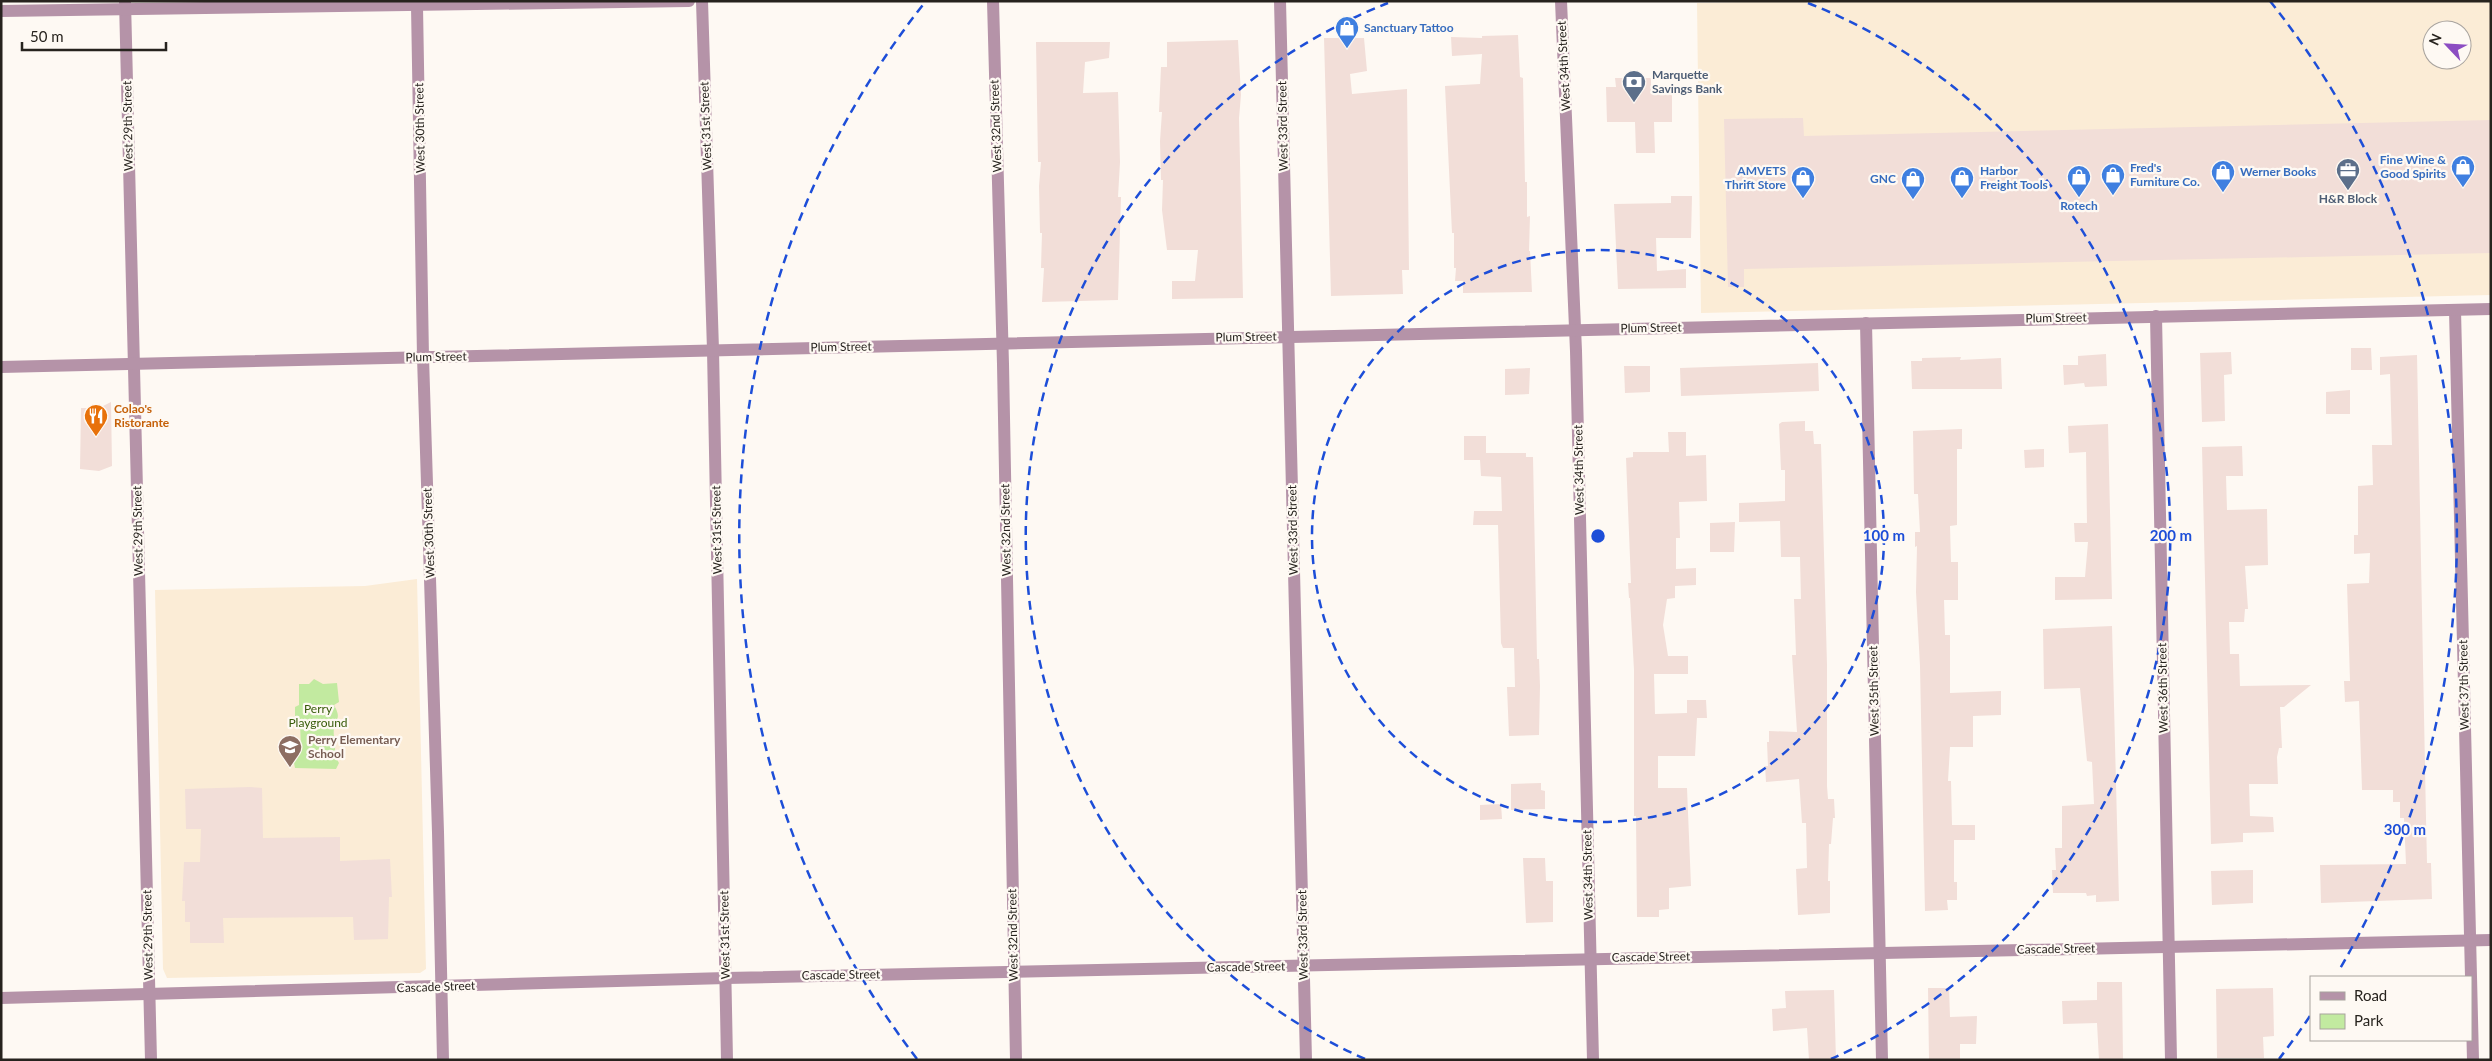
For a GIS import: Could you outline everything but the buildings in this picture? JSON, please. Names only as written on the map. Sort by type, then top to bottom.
[{"type":"street","points":[[1,11],[125,5],[417,6],[689,1]]},
{"type":"street","name":"West 31st Street","points":[[702,1],[713,350],[728,1060]]},
{"type":"street","name":"West 32nd Street","points":[[993,1],[1002,344],[1016,1060]]},
{"type":"street","name":"West 33rd Street","points":[[1280,1],[1306,1060]]},
{"type":"street","name":"West 34th Street","points":[[1561,1],[1575,330],[1592,1060]]},
{"type":"street","name":"West 29th Street","points":[[125,5],[151,1060]]},
{"type":"street","name":"West 30th Street","points":[[417,6],[423,357],[443,1060]]},
{"type":"street","name":"Plum Street","points":[[1,367],[2491,309]]},
{"type":"street","name":"West 37th Street","points":[[2455,310],[2471,976]]},
{"type":"street","name":"West 36th Street","points":[[2156,316],[2171,1060]]},
{"type":"street","name":"West 35th Street","points":[[1866,323],[1882,1060]]},
{"type":"street","name":"Cascade Street","points":[[1,998],[1014,971],[2491,940]]},
{"type":"street","name":"West 37th Street","points":[[2472,1020],[2473,1060]]},
{"type":"shaded area","points":[[1790,1],[2491,1],[2491,295],[1701,313],[1697,3]]},
{"type":"shaded area","name":"Perry Elementary School","points":[[417,579],[426,969],[420,973],[167,978],[163,969],[155,590],[365,586]]},
{"type":"green space","name":"Perry Playground","points":[[314,679],[323,684],[337,683],[339,702],[334,705],[338,715],[334,733],[335,750],[340,750],[340,755],[335,756],[339,763],[336,769],[295,768],[293,758],[301,751],[300,722],[295,720],[295,707],[299,705],[299,684],[309,684]]},
{"type":"place","name":"Sanctuary Tattoo","points":[[1347,49]]},
{"type":"place","name":"Marquette Savings Bank","points":[[1634,103]]},
{"type":"place","name":"Fine Wine & Good Spirits","points":[[2463,188]]},
{"type":"place","name":"H&R Block","points":[[2348,191]]},
{"type":"place","name":"Werner Books","points":[[2223,193]]},
{"type":"place","name":"Fred's Furniture Co.","points":[[2113,196]]},
{"type":"place","name":"Rotech","points":[[2079,198]]},
{"type":"place","name":"AMVETS Thrift Store","points":[[1803,199]]},
{"type":"place","name":"Harbor Freight Tools","points":[[1962,199]]},
{"type":"place","name":"GNC","points":[[1913,200]]},
{"type":"place","name":"Colao's Ristorante","points":[[96,437]]},
{"type":"place","name":"Perry Elementary School","points":[[290,768]]}]
